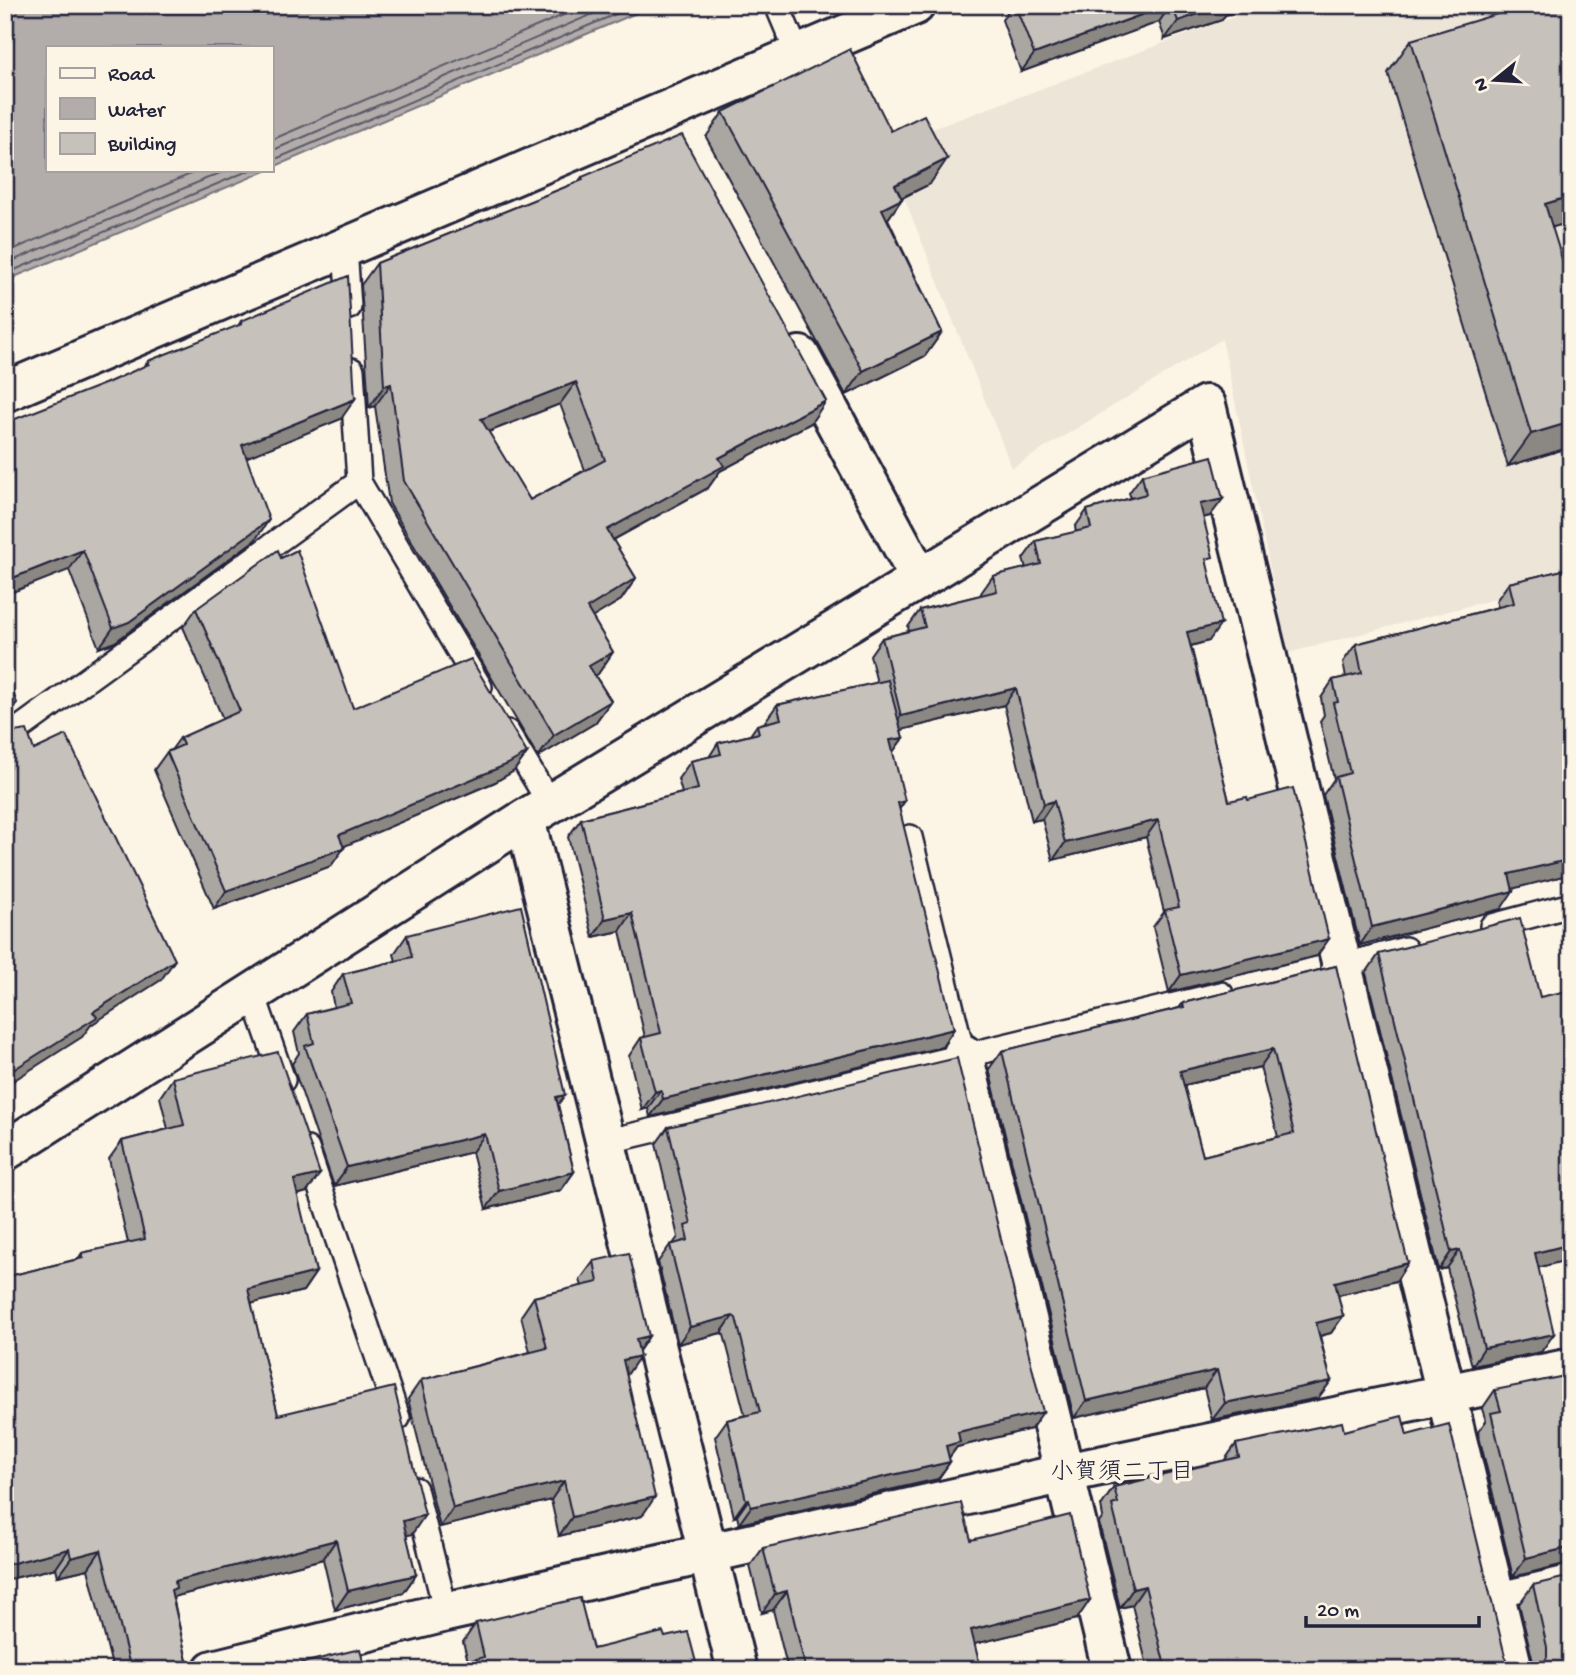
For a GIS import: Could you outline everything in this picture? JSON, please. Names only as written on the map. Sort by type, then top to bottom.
[{"type":"street","points":[[5,392],[345,248],[674,123],[798,55],[915,5]]},
{"type":"street","points":[[780,320],[920,579]]},
{"type":"street","points":[[5,1152],[538,811],[1206,405],[1345,965],[1513,1670]]},
{"type":"street","points":[[538,811],[605,1142],[737,1670]]},
{"type":"street","points":[[963,1054],[1112,1670]]},
{"type":"street","points":[[213,1670],[446,1612],[707,1553],[1571,1368]]},
{"type":"lane","points":[[777,5],[798,55]]},
{"type":"lane","points":[[345,248],[359,482],[538,811]]},
{"type":"lane","points":[[5,739],[359,482]]},
{"type":"lane","points":[[910,836],[963,1054]]},
{"type":"lane","points":[[1464,933],[1571,905]]},
{"type":"lane","points":[[1305,975],[1424,944]]},
{"type":"lane","points":[[605,1142],[963,1054],[1239,990]]},
{"type":"lane","points":[[253,993],[289,1096]]},
{"type":"lane","points":[[298,1122],[382,1365],[402,1437]]},
{"type":"lane","points":[[409,1464],[446,1612]]},
{"type":"lane","points":[[1496,1595],[1571,1577]]},
{"type":"shaded area","points":[[1266,5],[1571,5],[1571,579],[1288,653],[1222,339],[1012,468],[884,147]]},
{"type":"water","points":[[5,5],[655,5],[273,167],[273,46],[46,46],[46,172],[263,172],[5,281]]},
{"type":"building","points":[[1015,5],[1168,5],[1034,54]]},
{"type":"building","points":[[1172,5],[1224,5],[1178,21]]},
{"type":"building","points":[[1527,5],[1571,5],[1571,196],[1545,204],[1571,288],[1571,422],[1531,434],[1411,40]]},
{"type":"building","points":[[850,49],[891,131],[924,115],[947,159],[895,185],[902,199],[882,209],[942,332],[863,371],[723,112]]},
{"type":"building","points":[[682,135],[826,401],[719,458],[724,466],[607,530],[636,578],[587,608],[613,652],[589,666],[611,701],[554,735],[404,481],[391,384],[384,386],[377,263],[583,180],[582,177]],"holes":[[[576,382],[605,460],[530,500],[481,419]]]},
{"type":"building","points":[[348,276],[355,399],[242,445],[269,520],[129,622],[113,628],[83,550],[5,581],[5,423],[107,383],[149,364],[148,361],[242,324],[241,321]]},
{"type":"building","points":[[1212,456],[1223,499],[1200,504],[1213,557],[1206,559],[1221,624],[1187,632],[1229,801],[1247,797],[1248,800],[1293,788],[1329,939],[1181,975],[1165,910],[1179,907],[1158,820],[1065,843],[1054,801],[1044,804],[1016,688],[901,716],[882,638],[925,627],[920,610],[997,591],[993,576],[1041,564],[1036,541],[1091,528],[1087,510],[1146,494],[1142,475]]},
{"type":"building","points":[[278,550],[281,558],[297,550],[353,708],[471,659],[527,753],[508,764],[339,835],[344,848],[226,891],[167,752],[183,745],[180,738],[240,711],[196,609]]},
{"type":"building","points":[[1571,568],[1571,859],[1509,874],[1513,891],[1372,927],[1336,777],[1350,773],[1333,703],[1338,702],[1333,680],[1362,673],[1356,644],[1514,603],[1509,583]]},
{"type":"building","points":[[5,671],[17,703],[6,714],[7,727],[14,732],[27,730],[34,750],[66,735],[175,960],[93,1012],[97,1017],[5,1075]]},
{"type":"building","points":[[888,680],[903,738],[890,740],[905,801],[898,803],[954,1029],[663,1099],[661,1090],[655,1092],[641,1038],[661,1033],[632,913],[605,919],[581,819],[698,789],[691,761],[721,754],[718,743],[759,733],[757,725],[781,719],[777,705]]},
{"type":"building","points":[[521,906],[565,1095],[556,1097],[574,1172],[499,1191],[485,1134],[347,1167],[305,1046],[314,1043],[307,1014],[351,1003],[343,974],[412,957],[407,935]]},
{"type":"building","points":[[1520,918],[1540,997],[1571,990],[1571,1244],[1535,1253],[1554,1334],[1484,1348],[1460,1250],[1451,1252],[1379,954]]},
{"type":"building","points":[[1336,966],[1408,1263],[1335,1282],[1343,1316],[1316,1323],[1331,1381],[1225,1403],[1217,1370],[1086,1401],[1002,1051],[1184,1007],[1183,1003]],"holes":[[[1273,1049],[1294,1133],[1203,1156],[1180,1071]]]},
{"type":"building","points":[[278,1052],[320,1174],[294,1180],[316,1272],[248,1289],[278,1415],[394,1387],[425,1515],[403,1521],[416,1575],[348,1591],[336,1540],[175,1581],[176,1588],[171,1590],[189,1670],[131,1670],[101,1550],[71,1558],[69,1549],[5,1565],[5,1277],[83,1258],[82,1253],[145,1239],[122,1141],[184,1125],[173,1078]]},
{"type":"building","points":[[957,1058],[1043,1412],[958,1432],[960,1442],[946,1446],[950,1462],[751,1507],[749,1499],[746,1500],[727,1420],[760,1412],[736,1318],[733,1316],[690,1327],[670,1245],[688,1240],[685,1226],[691,1224],[668,1127]]},
{"type":"building","points":[[629,1253],[649,1336],[636,1339],[640,1356],[623,1360],[655,1497],[572,1517],[564,1481],[453,1508],[421,1380],[547,1348],[534,1297],[598,1282],[594,1261]]},
{"type":"building","points":[[1565,1376],[1567,1386],[1571,1385],[1571,1547],[1526,1558],[1491,1413],[1501,1411],[1495,1390]]},
{"type":"building","points":[[1402,1416],[1407,1435],[1449,1424],[1505,1656],[1516,1670],[1166,1670],[1145,1586],[1133,1589],[1112,1505],[1118,1503],[1114,1487],[1239,1457],[1236,1444],[1342,1422],[1344,1431]]},
{"type":"building","points":[[961,1503],[971,1540],[1070,1515],[1090,1600],[971,1630],[981,1670],[806,1670],[787,1591],[775,1594],[763,1548]]},
{"type":"building","points":[[1571,1576],[1571,1670],[1536,1670],[1542,1667],[1547,1657],[1547,1647],[1533,1585]]},
{"type":"building","points":[[580,1598],[593,1649],[663,1632],[665,1637],[688,1632],[698,1670],[435,1670],[484,1657],[476,1623]]},
{"type":"building","points":[[360,1649],[365,1670],[273,1670]]},
{"type":"district","name":"小賀須二丁目","points":[[1122,1473]]}]
